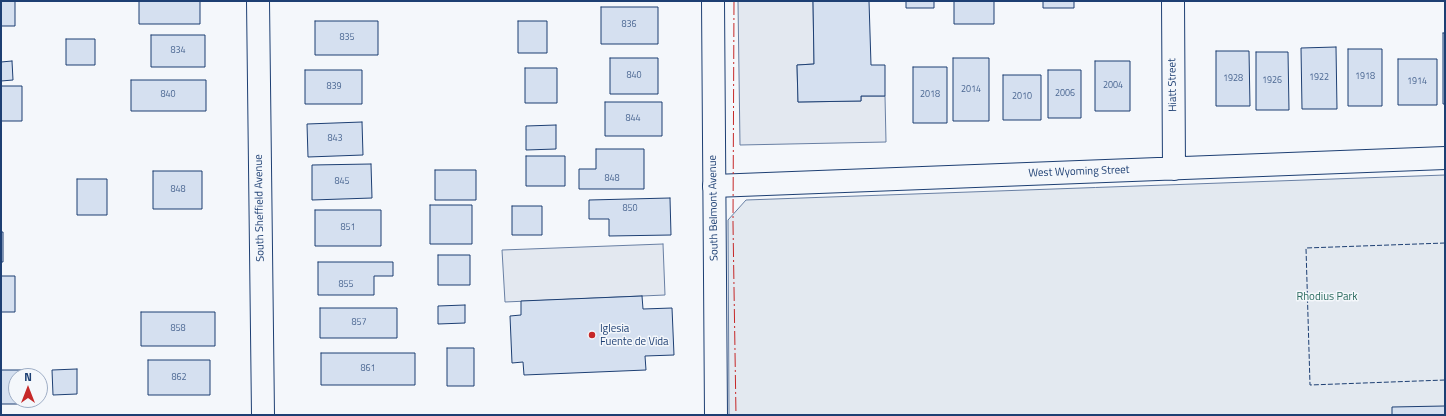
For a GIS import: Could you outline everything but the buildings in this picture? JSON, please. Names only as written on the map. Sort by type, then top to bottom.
[{"type":"street","name":"South Sheffield Avenue","points":[[258,1],[263,415]]},
{"type":"street","name":"South Belmont Avenue","points":[[713,1],[716,415]]},
{"type":"street","name":"Hiatt Street","points":[[1173,1],[1174,169]]},
{"type":"street","name":"West Wyoming Street","points":[[714,186],[1445,158]]},
{"type":"green space","name":"Rhodius Park","points":[[1445,175],[1445,415],[729,415],[728,220],[746,200]]},
{"type":"shaded area","points":[[738,1],[813,1],[814,64],[797,65],[798,102],[861,101],[861,96],[885,96],[886,142],[740,145]]},
{"type":"shaded area","points":[[663,244],[665,295],[505,302],[502,250]]},
{"type":"fence","points":[[1445,243],[1306,248],[1310,385],[1445,380]]},
{"type":"power","points":[[734,1],[733,223],[736,415]]},
{"type":"place","name":"Iglesia Fuente de Vida","points":[[592,335]]}]
